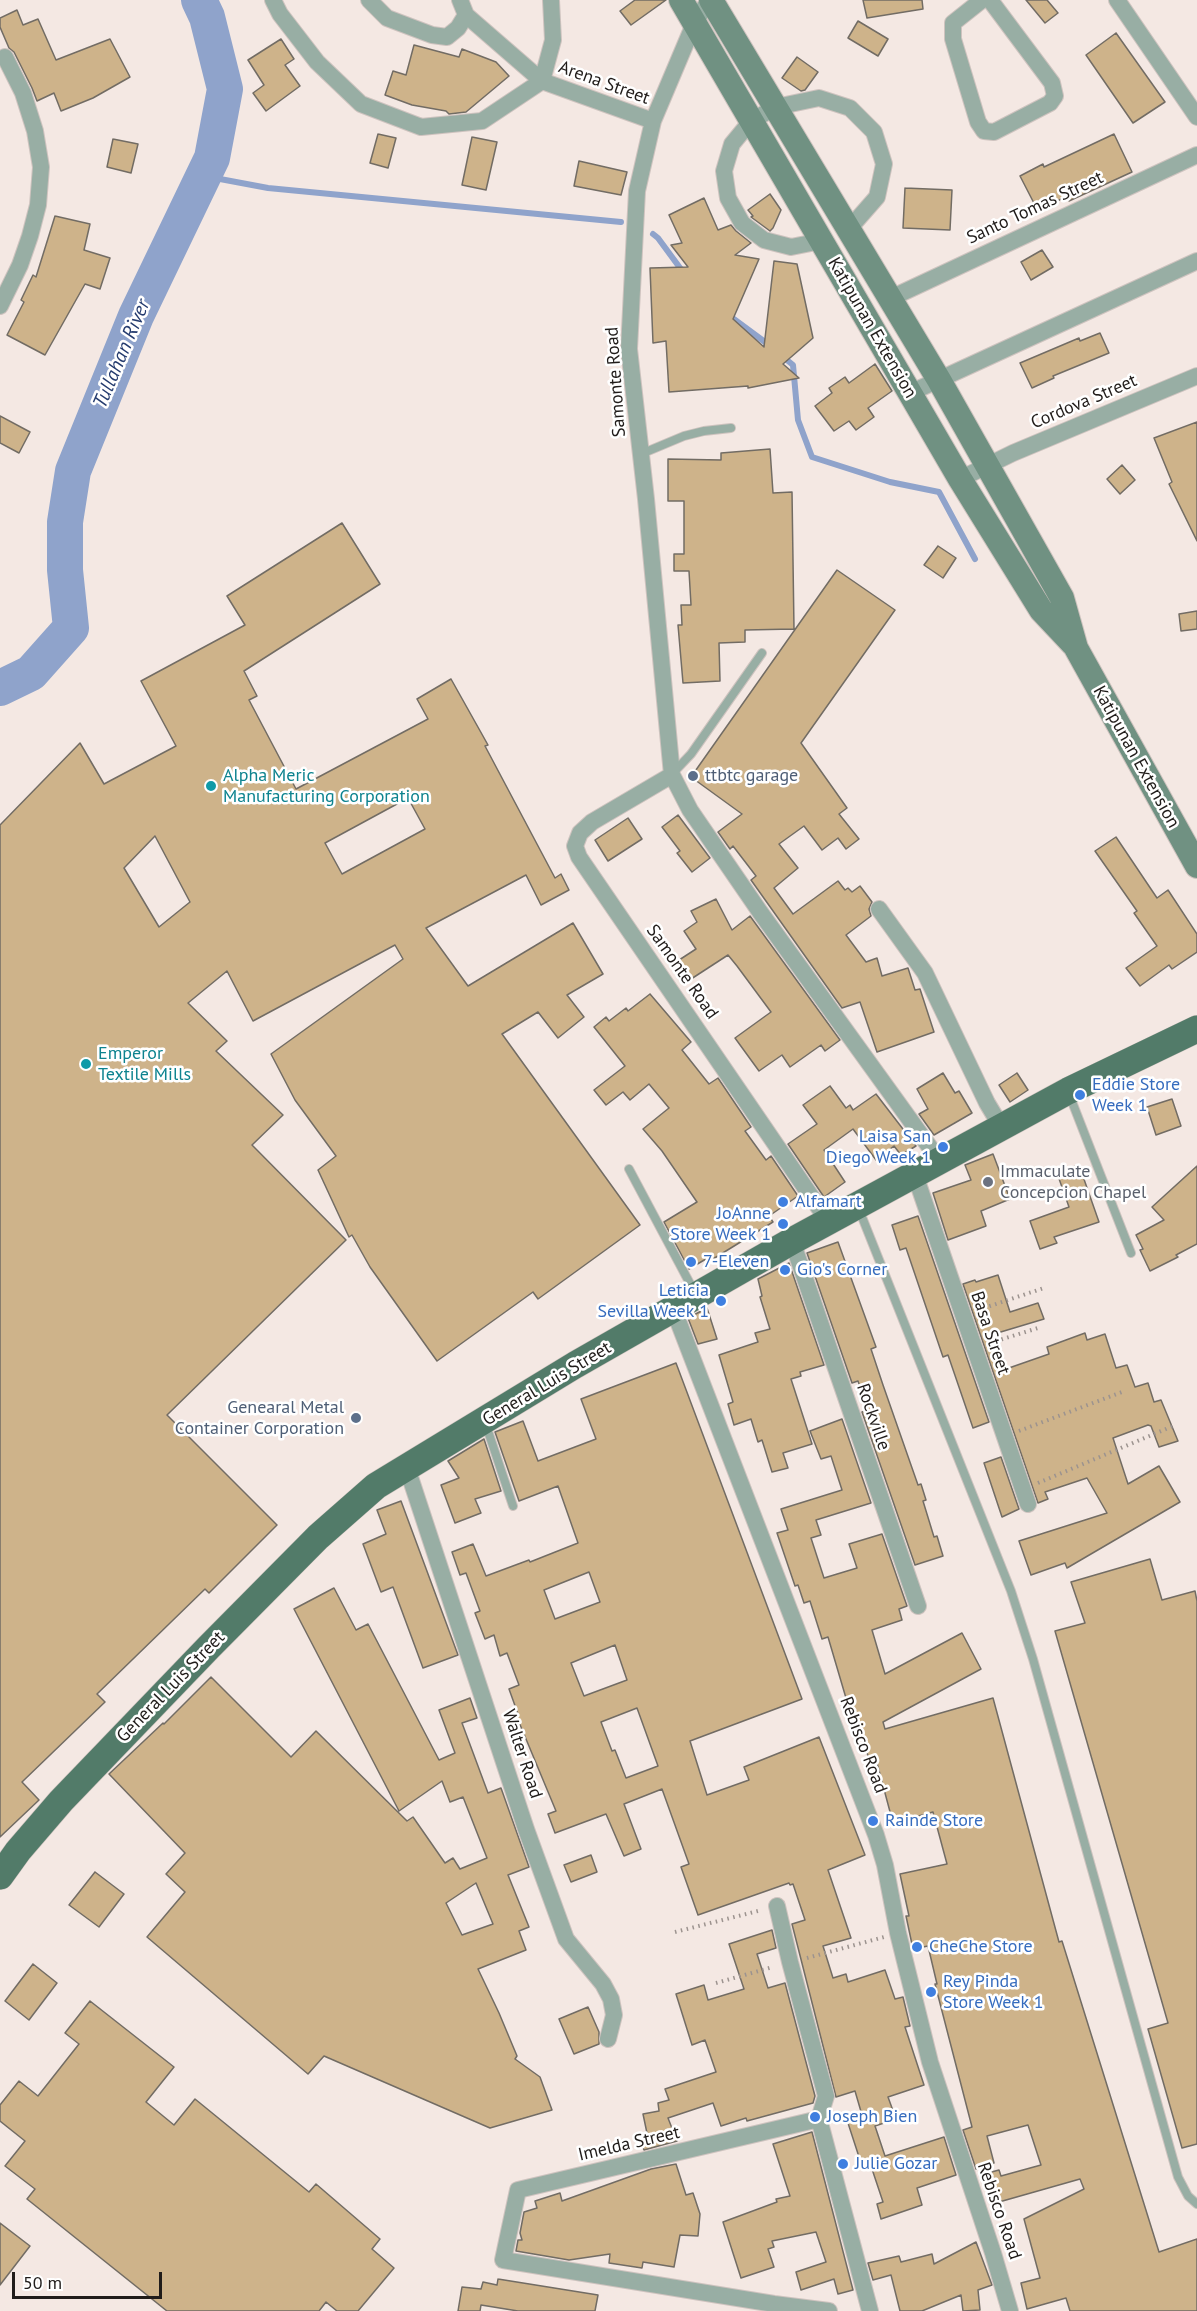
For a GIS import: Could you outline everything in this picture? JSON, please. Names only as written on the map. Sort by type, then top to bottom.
[{"type":"main road","name":"Katipunan Extension","points":[[681,0],[960,479],[1041,609],[1076,648],[1197,866]]},
{"type":"main road","name":"Katipunan Extension","points":[[710,0],[939,380],[1062,598],[1076,648]]},
{"type":"main road","name":"General Luis Street","points":[[0,1876],[24,1843],[61,1801],[318,1537],[376,1486],[482,1423],[514,1401],[792,1241],[1068,1091],[1197,1029]]},
{"type":"street","points":[[273,0],[280,14],[317,62],[361,104],[421,127],[482,120],[542,81],[553,40],[551,0]]},
{"type":"street","points":[[369,0],[387,18],[447,37],[458,28],[463,7],[542,81]]},
{"type":"street","name":"Samonte Road","points":[[710,0],[694,24],[653,121],[637,191],[629,349],[672,775],[690,810],[760,912],[939,1160]]},
{"type":"street","points":[[982,0],[953,23],[953,39],[978,122],[984,131],[994,132],[1050,103],[1055,96],[1052,83],[990,0]]},
{"type":"street","points":[[1117,0],[1197,117]]},
{"type":"street","points":[[0,306],[20,265],[30,236],[38,205],[41,167],[32,121],[23,93],[5,57]]},
{"type":"street","name":"Arena Street","points":[[542,81],[653,121]]},
{"type":"street","points":[[821,242],[791,247],[764,240],[742,223],[728,198],[724,171],[732,144],[751,121],[776,107],[819,98],[850,108],[874,132],[884,164],[877,196],[848,230]]},
{"type":"street","name":"Santo Tomas Street","points":[[891,298],[1197,155]]},
{"type":"street","points":[[910,393],[1197,261]]},
{"type":"street","name":"Cordova Street","points":[[960,479],[1013,453],[1197,376]]},
{"type":"street","name":"Samonte Road","points":[[672,775],[592,822],[580,833],[575,846],[579,858],[828,1221]]},
{"type":"street","points":[[879,909],[925,973],[987,1103],[1002,1128]]},
{"type":"street","name":"Basa Street","points":[[915,1175],[1025,1497]]},
{"type":"street","name":"Rockville","points":[[792,1241],[918,1606]]},
{"type":"street","name":"Rebisco Road","points":[[685,1301],[876,1835],[885,1865],[898,1933],[930,2062],[1010,2311]]},
{"type":"street","name":"Walter Road","points":[[407,1468],[526,1828],[566,1939],[603,1984],[611,1999],[614,2015],[608,2039]]},
{"type":"street","points":[[777,1906],[826,2096],[819,2119],[870,2311]]},
{"type":"street","name":"Imelda Street","points":[[774,2308],[503,2260],[518,2190],[819,2119]]},
{"type":"street","points":[[774,2308],[829,2311]]},
{"type":"lane","points":[[641,454],[684,436],[731,428]]},
{"type":"lane","points":[[672,775],[691,754],[762,652]]},
{"type":"lane","points":[[1068,1091],[1131,1253]]},
{"type":"lane","points":[[629,1169],[685,1301]]},
{"type":"lane","points":[[857,1205],[1011,1591],[1033,1659],[1178,2177],[1188,2196],[1197,2204]]},
{"type":"lane","points":[[482,1423],[489,1434],[513,1506]]},
{"type":"path","points":[[963,1315],[1044,1288]]},
{"type":"path","points":[[975,1349],[1038,1328]]},
{"type":"path","points":[[1005,1436],[1122,1392]]},
{"type":"path","points":[[1025,1497],[1173,1426]]},
{"type":"path","points":[[675,1932],[777,1906]]},
{"type":"building","points":[[635,0],[666,0],[631,25],[620,11]]},
{"type":"building","points":[[863,0],[922,0],[923,9],[867,18]]},
{"type":"building","points":[[1026,0],[1047,0],[1058,13],[1045,23]]},
{"type":"building","points":[[17,10],[23,25],[38,19],[56,60],[110,39],[130,77],[93,98],[61,111],[54,93],[37,101],[0,27],[0,18]]},
{"type":"building","points":[[858,21],[888,39],[878,56],[848,38]]},
{"type":"building","points":[[1116,33],[1165,102],[1133,123],[1086,55]]},
{"type":"building","points":[[281,39],[294,59],[285,65],[300,86],[266,111],[253,93],[264,85],[248,60]]},
{"type":"building","points":[[414,45],[459,57],[462,49],[496,62],[509,76],[466,112],[449,114],[446,111],[412,105],[385,95],[393,71],[406,75]]},
{"type":"building","points":[[797,57],[818,72],[805,90],[801,91],[782,78]]},
{"type":"building","points":[[378,134],[396,138],[388,168],[370,163]]},
{"type":"building","points":[[1114,134],[1132,172],[1069,201],[1067,196],[1038,211],[1020,176]]},
{"type":"building","points":[[472,137],[497,142],[486,190],[462,185]]},
{"type":"building","points":[[113,139],[138,144],[131,173],[107,167]]},
{"type":"building","points":[[579,161],[627,172],[621,195],[574,186]]},
{"type":"building","points":[[905,188],[952,190],[950,230],[903,228]]},
{"type":"building","points":[[770,194],[781,210],[770,231],[751,217],[753,216],[748,210]]},
{"type":"building","points":[[704,198],[718,230],[731,225],[751,243],[735,255],[759,259],[733,319],[764,347],[774,261],[797,264],[813,338],[783,364],[799,378],[748,388],[748,386],[669,392],[666,341],[653,343],[650,268],[688,267],[671,245],[682,243],[669,215]]},
{"type":"building","points":[[55,216],[90,224],[84,250],[110,258],[100,289],[85,284],[45,355],[7,335],[24,302],[21,300],[33,275],[36,277]]},
{"type":"building","points":[[1042,250],[1053,267],[1031,280],[1021,262]]},
{"type":"building","points":[[1100,333],[1109,353],[1053,376],[1054,378],[1032,388],[1020,363],[1079,338],[1080,341]]},
{"type":"building","points":[[875,364],[892,391],[868,408],[874,417],[856,430],[849,421],[834,431],[815,406],[832,393],[829,388],[845,377],[849,383]]},
{"type":"building","points":[[0,416],[30,432],[19,453],[0,443]]},
{"type":"building","points":[[1197,422],[1197,541],[1169,484],[1172,482],[1154,438]]},
{"type":"building","points":[[770,449],[773,493],[792,492],[794,629],[745,630],[745,642],[719,643],[720,681],[683,683],[678,625],[682,625],[681,605],[691,605],[689,571],[674,571],[674,554],[684,554],[684,501],[668,501],[668,459],[721,460],[721,453]]},
{"type":"building","points":[[1122,465],[1135,480],[1120,494],[1107,479]]},
{"type":"building","points":[[342,523],[380,584],[244,671],[257,696],[249,700],[296,789],[428,719],[417,699],[451,679],[488,745],[485,746],[555,878],[561,874],[569,890],[541,905],[526,875],[426,928],[468,986],[573,923],[603,974],[567,995],[584,1017],[558,1038],[538,1012],[502,1034],[640,1225],[538,1299],[533,1292],[437,1361],[370,1267],[352,1235],[349,1237],[318,1170],[336,1156],[295,1100],[271,1054],[403,959],[395,945],[253,1021],[227,971],[188,1003],[227,1041],[216,1051],[283,1115],[252,1145],[346,1240],[167,1415],[277,1525],[209,1593],[205,1589],[97,1694],[105,1702],[22,1782],[39,1800],[0,1837],[0,825],[80,743],[104,784],[176,746],[141,681],[245,625],[227,596]],"holes":[[[408,798],[425,829],[342,874],[325,843]],[[155,836],[190,902],[159,927],[124,868]]]},
{"type":"building","points":[[938,546],[956,558],[943,578],[924,565]]},
{"type":"building","points":[[837,570],[895,610],[801,743],[847,808],[839,814],[859,839],[846,849],[838,838],[822,850],[804,826],[779,844],[798,868],[774,888],[793,914],[838,881],[845,890],[848,888],[852,892],[860,886],[872,902],[869,909],[871,916],[846,935],[866,962],[877,958],[882,976],[908,968],[915,990],[920,989],[934,1032],[877,1052],[860,1002],[842,1008],[751,880],[756,876],[733,846],[730,849],[718,832],[742,814],[691,777]]},
{"type":"building","points":[[1197,611],[1197,629],[1181,631],[1179,614]]},
{"type":"building","points":[[678,815],[710,858],[692,872],[677,853],[680,851],[662,827]]},
{"type":"building","points":[[628,818],[642,839],[608,861],[595,840]]},
{"type":"building","points":[[1116,837],[1157,898],[1168,890],[1197,934],[1197,952],[1172,969],[1169,965],[1140,986],[1126,968],[1157,946],[1134,913],[1137,911],[1095,851]]},
{"type":"building","points":[[716,899],[732,930],[750,916],[840,1040],[825,1051],[821,1045],[790,1067],[782,1055],[759,1071],[735,1038],[771,1012],[737,966],[728,955],[688,981],[676,962],[696,949],[684,931],[697,922],[691,911]]},
{"type":"building","points":[[650,994],[691,1042],[682,1050],[709,1084],[718,1078],[751,1127],[745,1131],[766,1160],[771,1156],[798,1196],[769,1216],[773,1222],[713,1259],[711,1256],[689,1269],[664,1222],[697,1202],[662,1151],[643,1129],[669,1108],[649,1084],[630,1100],[623,1092],[606,1105],[594,1090],[625,1066],[594,1027],[606,1017],[609,1021],[626,1008],[628,1011]]},
{"type":"building","points":[[943,1073],[955,1093],[959,1091],[972,1113],[934,1135],[919,1114],[928,1109],[917,1089]]},
{"type":"building","points":[[1017,1073],[1028,1090],[1010,1102],[999,1085]]},
{"type":"building","points":[[830,1086],[846,1108],[850,1105],[853,1110],[876,1094],[916,1146],[901,1155],[894,1146],[876,1160],[853,1129],[824,1150],[845,1182],[824,1197],[788,1144],[817,1124],[803,1105]]},
{"type":"building","points":[[1172,1099],[1181,1126],[1156,1135],[1147,1107]]},
{"type":"building","points":[[993,1154],[1010,1199],[981,1211],[986,1226],[948,1240],[933,1193],[971,1180],[965,1165]]},
{"type":"building","points":[[1079,1165],[1099,1222],[1054,1237],[1057,1243],[1040,1249],[1030,1221],[1069,1207],[1057,1173]]},
{"type":"building","points":[[1197,1166],[1197,1244],[1176,1255],[1178,1257],[1150,1271],[1136,1235],[1164,1220],[1152,1207]]},
{"type":"building","points":[[918,1216],[989,1422],[973,1428],[948,1355],[943,1357],[906,1248],[900,1250],[892,1225]]},
{"type":"building","points":[[838,1242],[876,1347],[871,1349],[918,1485],[921,1484],[926,1500],[923,1501],[934,1537],[937,1536],[943,1556],[915,1565],[862,1412],[868,1410],[858,1381],[852,1383],[807,1253]]},
{"type":"building","points":[[789,1263],[824,1365],[800,1372],[801,1376],[791,1379],[812,1444],[783,1453],[788,1468],[772,1472],[762,1440],[758,1442],[751,1419],[734,1425],[728,1404],[733,1402],[719,1355],[758,1342],[755,1333],[770,1329],[760,1297],[762,1296],[758,1279]]},
{"type":"building","points":[[998,1275],[1010,1312],[1038,1303],[1044,1319],[994,1334],[1006,1369],[1049,1354],[1047,1347],[1085,1333],[1087,1340],[1105,1334],[1116,1368],[1127,1365],[1135,1387],[1148,1383],[1154,1402],[1161,1400],[1178,1441],[1159,1447],[1151,1426],[1148,1425],[1113,1438],[1128,1484],[1159,1466],[1180,1502],[1067,1568],[1065,1563],[1031,1575],[1019,1541],[1107,1513],[1087,1478],[1045,1492],[1048,1499],[1038,1503],[963,1284]]},
{"type":"building","points":[[707,1308],[717,1339],[698,1344],[688,1318]]},
{"type":"building","points":[[676,1363],[802,1699],[690,1741],[707,1795],[749,1780],[744,1767],[819,1737],[865,1855],[828,1870],[851,1938],[823,1946],[833,1978],[846,1974],[848,1982],[885,1970],[895,1999],[903,1997],[910,2026],[905,2027],[924,2085],[888,2097],[896,2119],[875,2126],[885,2156],[944,2137],[956,2175],[917,2188],[922,2205],[881,2219],[877,2204],[883,2202],[869,2160],[861,2163],[847,2120],[862,2115],[855,2091],[836,2097],[792,1924],[805,1920],[793,1884],[789,1883],[698,1915],[681,1867],[689,1864],[662,1789],[624,1804],[641,1849],[624,1856],[606,1814],[555,1833],[548,1814],[556,1811],[516,1715],[518,1714],[509,1689],[519,1685],[507,1653],[500,1656],[494,1635],[485,1639],[475,1613],[480,1611],[466,1573],[460,1575],[452,1552],[473,1544],[486,1576],[578,1543],[558,1486],[519,1501],[495,1432],[523,1421],[538,1461],[596,1439],[581,1399]],"holes":[[[589,1572],[600,1602],[555,1619],[544,1590]],[[615,1645],[627,1680],[584,1696],[571,1663]],[[637,1708],[658,1766],[626,1778],[601,1722]]]},
{"type":"building","points":[[842,1419],[871,1503],[816,1520],[821,1535],[811,1538],[824,1578],[857,1568],[849,1544],[882,1534],[907,1606],[899,1609],[902,1620],[872,1630],[885,1674],[962,1633],[981,1669],[883,1722],[885,1729],[993,1698],[1059,1942],[1062,1941],[1159,2252],[1197,2239],[1197,2311],[1070,2311],[1066,2298],[1027,2309],[1021,2283],[1040,2278],[1024,2219],[1084,2189],[1080,2179],[992,2204],[984,2174],[999,2170],[1001,2176],[1041,2165],[1028,2125],[987,2136],[994,2163],[976,2169],[963,2130],[972,2127],[935,1984],[937,1984],[928,1946],[913,1949],[900,1874],[947,1864],[933,1812],[893,1823],[877,1763],[871,1765],[860,1731],[856,1732],[828,1637],[822,1639],[810,1601],[804,1603],[798,1585],[795,1586],[777,1533],[788,1530],[781,1509],[842,1490],[831,1456],[821,1459],[810,1431]]},
{"type":"building","points":[[484,1439],[501,1491],[475,1499],[481,1513],[455,1523],[441,1485],[459,1478],[448,1461]]},
{"type":"building","points":[[1001,1457],[1019,1509],[1002,1517],[984,1463]]},
{"type":"building","points":[[401,1501],[458,1655],[423,1668],[393,1587],[381,1592],[363,1544],[386,1534],[377,1510]]},
{"type":"building","points":[[1150,1559],[1162,1600],[1195,1591],[1197,1601],[1197,2144],[1182,2148],[1148,2029],[1168,2023],[1055,1631],[1085,1623],[1071,1582]]},
{"type":"building","points":[[334,1588],[356,1630],[368,1624],[439,1760],[455,1753],[439,1710],[470,1698],[477,1718],[462,1723],[488,1793],[501,1788],[529,1867],[508,1875],[529,1927],[519,1931],[526,1950],[478,1969],[517,2056],[515,2059],[540,2077],[552,2110],[490,2128],[324,2056],[308,2074],[147,1937],[185,1892],[166,1874],[185,1853],[109,1774],[211,1677],[291,1757],[316,1731],[407,1821],[413,1817],[445,1863],[453,1858],[460,1869],[487,1858],[463,1797],[450,1802],[442,1781],[399,1811],[294,1609]],"holes":[[[476,1883],[493,1924],[462,1935],[446,1903]]]},
{"type":"building","points":[[591,1855],[597,1872],[571,1882],[564,1865]]},
{"type":"building","points":[[95,1872],[124,1894],[99,1927],[69,1905]]},
{"type":"building","points":[[772,1930],[776,1948],[757,1954],[768,1988],[785,1983],[815,2096],[813,2103],[721,2126],[713,2103],[668,2118],[677,2141],[644,2150],[640,2140],[648,2138],[643,2114],[659,2111],[658,2103],[669,2100],[665,2089],[716,2072],[705,2040],[692,2045],[676,1994],[704,1985],[708,2000],[744,1989],[729,1944]]},
{"type":"building","points":[[33,1964],[57,1983],[29,2020],[5,2001]]},
{"type":"building","points":[[90,2001],[174,2067],[146,2102],[174,2125],[195,2099],[309,2192],[316,2184],[380,2239],[372,2249],[394,2268],[358,2311],[337,2311],[326,2302],[319,2311],[167,2311],[27,2199],[35,2189],[5,2166],[25,2141],[0,2121],[0,2105],[19,2081],[38,2096],[79,2044],[65,2033]]},
{"type":"building","points":[[588,2007],[599,2032],[599,2044],[574,2054],[559,2019]]},
{"type":"building","points":[[812,2132],[853,2290],[838,2294],[834,2279],[801,2290],[796,2272],[826,2262],[816,2232],[772,2241],[774,2247],[768,2249],[774,2267],[741,2278],[723,2222],[777,2202],[776,2199],[790,2196],[773,2144]]},
{"type":"building","points":[[676,2164],[686,2195],[693,2193],[700,2214],[698,2236],[680,2235],[674,2267],[643,2262],[642,2268],[609,2263],[610,2254],[569,2260],[516,2251],[518,2240],[522,2240],[520,2233],[524,2212],[537,2208],[535,2201],[560,2193],[562,2201],[651,2169]]},
{"type":"building","points":[[0,2223],[30,2246],[0,2285]]},
{"type":"building","points":[[976,2242],[992,2285],[978,2290],[980,2310],[963,2311],[961,2295],[922,2311],[900,2311],[891,2275],[873,2280],[868,2263],[899,2256],[901,2262],[932,2254],[934,2264]]},
{"type":"building","points":[[498,2279],[598,2295],[595,2311],[518,2311],[481,2305],[480,2311],[458,2311],[462,2287],[481,2289],[483,2282],[497,2285]]},
{"type":"waterway","name":"Tullahan River","points":[[0,688],[31,673],[71,628],[65,570],[65,522],[73,471],[136,316],[212,158],[225,89],[207,17],[199,0]]},
{"type":"waterway","points":[[204,176],[268,188],[621,222]]},
{"type":"waterway","points":[[653,234],[683,272]]},
{"type":"waterway","points":[[727,314],[769,345]]},
{"type":"waterway","points":[[782,356],[793,365],[798,420],[812,457],[890,482],[939,492],[975,559]]},
{"type":"place","name":"ttbtc garage","points":[[693,776]]},
{"type":"place","name":"Alpha Meric Manufacturing Corporation","points":[[211,786]]},
{"type":"place","name":"Emperor Textile Mills","points":[[86,1064]]},
{"type":"place","name":"Eddie Store Week 1","points":[[1080,1095]]},
{"type":"place","name":"Laisa San Diego Week 1","points":[[943,1147]]},
{"type":"place","name":"Immaculate Concepcion Chapel","points":[[988,1182]]},
{"type":"place","name":"Alfamart","points":[[783,1202]]},
{"type":"place","name":"JoAnne Store Week 1","points":[[783,1224]]},
{"type":"place","name":"7-Eleven","points":[[691,1262]]},
{"type":"place","name":"Gio's Corner","points":[[785,1270]]},
{"type":"place","name":"Leticia Sevilla Week 1","points":[[721,1301]]},
{"type":"place","name":"Genearal Metal Container Corporation","points":[[356,1418]]},
{"type":"place","name":"Rainde Store","points":[[873,1821]]},
{"type":"place","name":"CheChe Store","points":[[917,1947]]},
{"type":"place","name":"Rey Pinda Store Week 1","points":[[931,1992]]},
{"type":"place","name":"Joseph Bien","points":[[815,2117]]},
{"type":"place","name":"Julie Gozar","points":[[843,2164]]}]
